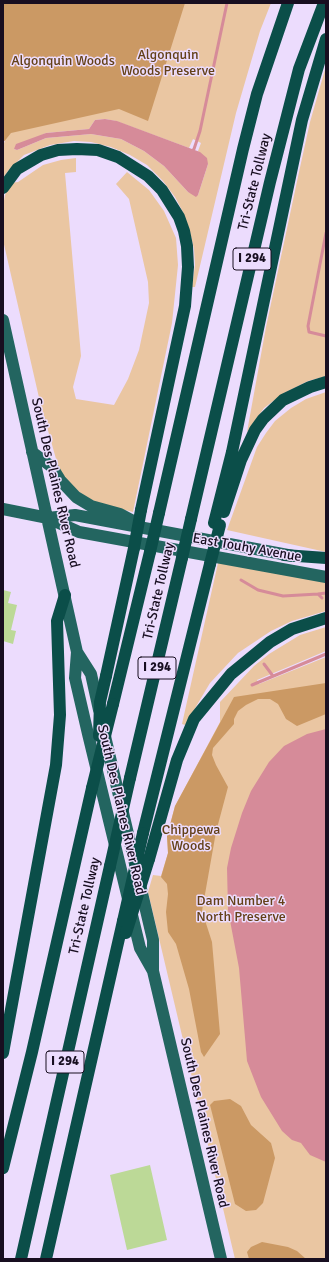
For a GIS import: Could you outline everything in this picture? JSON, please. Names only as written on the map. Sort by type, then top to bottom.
[{"type":"highway","name":"Tri-State Tollway","points":[[3,1168],[32,1052],[98,758],[113,704],[150,552],[247,135],[269,57],[288,3]]},
{"type":"highway","name":"Tri-State Tollway","points":[[21,1259],[130,778],[270,182],[299,69],[324,3]]},
{"type":"highway","points":[[46,1259],[170,721],[178,672],[217,524],[302,120],[326,40]]},
{"type":"highway","points":[[3,188],[17,169],[42,155],[58,150],[77,148],[98,150],[118,157],[148,176],[162,190],[179,218],[184,230],[187,246],[188,267],[184,306],[134,548],[100,702],[98,758]]},
{"type":"highway","points":[[217,524],[255,430],[263,419],[283,400],[310,387],[326,382]]},
{"type":"highway","points":[[284,555],[326,558]]},
{"type":"highway","points":[[3,1053],[56,765],[60,715],[57,621],[65,595]]},
{"type":"highway","points":[[104,1005],[149,859],[177,760],[194,719],[231,674],[270,642],[292,629],[326,618]]},
{"type":"main road","name":"South Des Plaines River Road","points":[[3,320],[77,652],[75,678],[125,895],[140,948],[153,971]]},
{"type":"main road","points":[[32,452],[52,467],[60,480],[76,497],[91,506],[120,514],[149,529]]},
{"type":"main road","name":"East Touhy Avenue","points":[[3,509],[48,518],[79,532],[326,577]]},
{"type":"main road","name":"East Touhy Avenue","points":[[48,518],[74,515],[326,563]]},
{"type":"main road","name":"South Des Plaines River Road","points":[[77,652],[91,674],[153,940],[153,971],[221,1259]]},
{"type":"green space","name":"Algonquin Woods Preserve","points":[[3,3],[271,3],[260,31],[236,113],[195,287],[192,287],[195,265],[194,249],[183,212],[175,197],[163,181],[147,165],[130,155],[111,147],[91,142],[74,141],[50,145],[24,155],[3,178],[3,143],[5,142]],"holes":[[[105,119],[116,121],[189,148],[193,139],[201,143],[198,151],[208,164],[198,195],[188,192],[164,166],[144,151],[121,139],[91,134],[46,138],[17,150],[14,149],[46,133],[89,129],[95,120]]]},
{"type":"green space","name":"Algonquin Woods","points":[[3,3],[185,3],[148,121],[119,109],[11,133],[3,143]]},
{"type":"green space","points":[[326,66],[326,376],[308,381],[284,393],[264,408],[247,432],[266,327],[299,172],[310,122]]},
{"type":"green space","points":[[76,158],[76,172],[65,173],[81,356],[73,387],[76,399],[114,405],[128,379],[139,350],[149,303],[148,282],[129,199],[116,184],[127,172],[149,190],[164,211],[176,238],[178,265],[172,323],[133,512],[100,504],[86,497],[74,488],[64,477],[58,466],[40,402],[3,240],[3,206],[5,195],[11,183],[18,182],[43,165]]},
{"type":"green space","points":[[326,392],[326,552],[227,530],[257,447],[266,433],[275,421],[291,408],[306,399]]},
{"type":"green space","points":[[218,563],[326,582],[326,611],[292,621],[271,631],[238,653],[210,683],[185,725],[182,724]]},
{"type":"green space","name":"Dam Number 4 North Preserve","points":[[326,627],[326,651],[257,680],[259,684],[326,657],[326,1259],[235,1259],[148,892],[153,875],[161,876],[168,853],[167,836],[175,806],[220,722],[220,702],[254,666],[269,654],[300,635]]},
{"type":"green space","name":"Chippewa Woods","points":[[326,683],[326,714],[297,726],[286,719],[278,704],[270,699],[258,699],[238,711],[234,719],[234,724],[213,748],[212,755],[228,787],[216,832],[202,911],[212,942],[220,1034],[204,1057],[201,1052],[189,989],[176,944],[168,932],[166,912],[168,894],[167,884],[161,877],[168,853],[167,836],[175,806],[234,697]]},
{"type":"green space","points":[[230,1099],[241,1106],[251,1125],[271,1143],[275,1158],[263,1203],[256,1210],[246,1211],[235,1204],[210,1105],[214,1101]]},
{"type":"green space","points":[[262,1242],[288,1247],[297,1251],[306,1259],[249,1259],[247,1252],[251,1247]]},
{"type":"shaded area","points":[[105,119],[117,121],[200,152],[207,158],[208,164],[198,195],[196,197],[188,192],[164,166],[144,151],[121,139],[91,134],[46,138],[17,150],[14,149],[16,144],[46,133],[89,129],[95,120]]},
{"type":"shaded area","points":[[326,729],[326,1162],[310,1155],[301,1143],[292,1140],[282,1131],[261,1097],[247,1061],[239,968],[228,910],[227,868],[231,848],[242,813],[251,791],[269,762],[284,746],[307,734]]},
{"type":"building","points":[[3,590],[11,592],[8,603],[17,605],[11,630],[16,631],[13,644],[3,641]]},
{"type":"building","points":[[150,1165],[167,1240],[127,1250],[110,1175]]},
{"type":"waterway","points":[[190,153],[194,149],[200,131],[227,3]]},
{"type":"waterway","points":[[326,233],[308,326],[309,332],[326,336]]},
{"type":"waterway","points":[[241,580],[258,590],[283,596],[318,594],[322,598]]},
{"type":"waterway","points":[[318,594],[326,593]]},
{"type":"waterway","points":[[252,685],[326,654]]},
{"type":"waterway","points":[[264,664],[273,676]]}]
